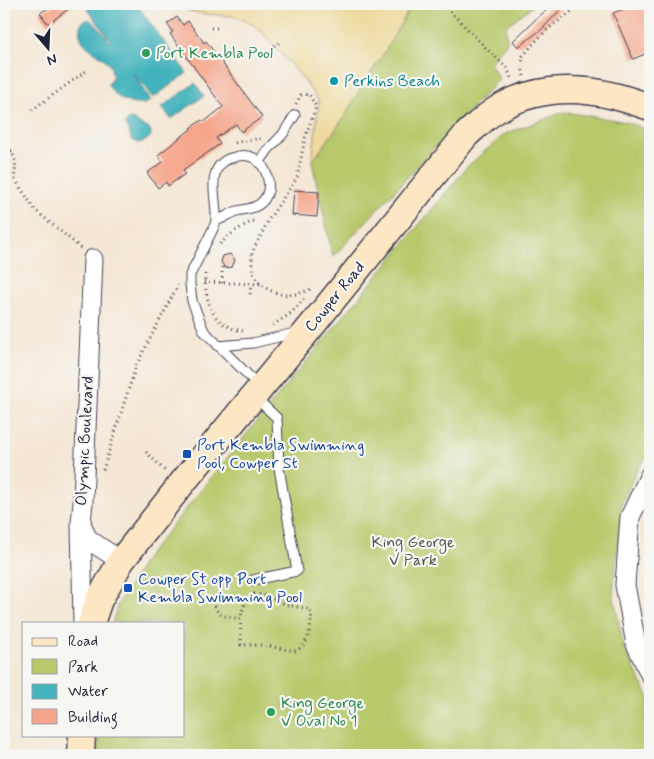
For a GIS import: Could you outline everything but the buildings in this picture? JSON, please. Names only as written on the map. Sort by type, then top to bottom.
[{"type":"main road","name":"Cowper Road","points":[[91,622],[99,600],[120,560],[466,135],[490,114],[507,104],[547,91],[568,90],[613,95],[650,107]]},
{"type":"main road","points":[[81,755],[82,736]]},
{"type":"street","name":"Olympic Boulevard","points":[[83,622],[81,523],[84,502],[93,259]]},
{"type":"street","points":[[650,475],[630,518],[624,585],[636,644],[650,674]]},
{"type":"street","points":[[81,523],[88,538],[120,560]]},
{"type":"lane","points":[[259,163],[283,134],[293,113]]},
{"type":"lane","points":[[216,221],[236,212],[254,208],[263,201],[268,192],[269,181],[265,171],[254,159],[248,156],[241,156],[225,160],[219,166],[215,180],[216,221],[190,275],[192,301],[204,331],[277,418],[280,468],[297,571],[253,580]]},
{"type":"lane","points":[[218,346],[254,343],[309,329]]},
{"type":"path","points":[[444,4],[507,68],[512,80]]},
{"type":"path","points":[[524,76],[522,67],[523,56],[548,29],[575,9]]},
{"type":"path","points":[[211,28],[217,28]]},
{"type":"path","points":[[274,46],[279,43]]},
{"type":"path","points":[[32,110],[86,71]]},
{"type":"path","points":[[272,325],[292,313],[314,288],[297,294],[279,294],[260,284],[254,274],[252,264],[252,253],[269,219],[297,178],[305,138],[316,107],[309,94],[301,95],[293,113]]},
{"type":"path","points":[[230,145],[262,138],[268,134]]},
{"type":"path","points":[[4,159],[12,150],[16,169],[14,178],[35,210],[93,259]]},
{"type":"path","points":[[284,188],[288,190]]},
{"type":"path","points":[[217,248],[227,236],[244,225],[259,220]]},
{"type":"path","points":[[222,264],[222,283]]},
{"type":"path","points":[[207,268],[205,275],[206,295],[210,308],[216,317],[227,326],[250,331]]},
{"type":"path","points":[[205,282],[260,284]]},
{"type":"path","points":[[250,294],[251,284]]},
{"type":"path","points":[[84,502],[100,478],[136,366],[178,285]]},
{"type":"path","points":[[146,452],[166,472],[171,474]]},
{"type":"path","points":[[254,594],[262,594],[292,607],[308,608],[312,614],[307,640],[299,650],[294,651],[263,644],[241,645],[241,619],[248,598],[254,594]]},
{"type":"path","points":[[212,596],[218,613],[241,619]]},
{"type":"green space","points":[[412,4],[535,4],[506,26],[507,43],[490,63],[499,79],[333,257],[312,162],[343,119]]},
{"type":"green space","name":"King George V Park","points":[[564,112],[627,122],[650,131],[650,454],[638,468],[622,503],[613,593],[624,648],[650,700],[650,755],[99,755],[99,736],[185,736],[185,622],[112,622],[118,604],[146,558],[467,167],[505,134]]},
{"type":"sand","name":"Perkins Beach","points":[[177,4],[412,4],[343,119],[312,162],[319,101],[300,75],[263,33],[251,23],[233,16],[203,14],[186,10]]},
{"type":"water","name":"Port Kembla Pool","points":[[84,4],[136,4],[187,73],[153,98],[132,71],[150,101],[145,104],[138,104],[125,101],[119,97],[110,88],[108,83],[112,80],[110,65],[83,42],[80,35],[81,24],[88,19],[107,37],[107,41],[111,41]]},
{"type":"water","points":[[195,83],[204,96],[171,119],[162,107]]},
{"type":"water","points":[[129,119],[150,129],[150,137],[138,143],[131,139],[125,124]]},
{"type":"place","name":"Port Kembla Pool","points":[[146,53]]},
{"type":"place","name":"Perkins Beach","points":[[334,81]]},
{"type":"place","name":"Port Kembla Swimming Pool, Cowper St","points":[[187,454]]},
{"type":"place","name":"Cowper St opp Port Kembla Swimming Pool","points":[[128,588]]},
{"type":"place","name":"King George V Oval No 1","points":[[271,712]]}]
